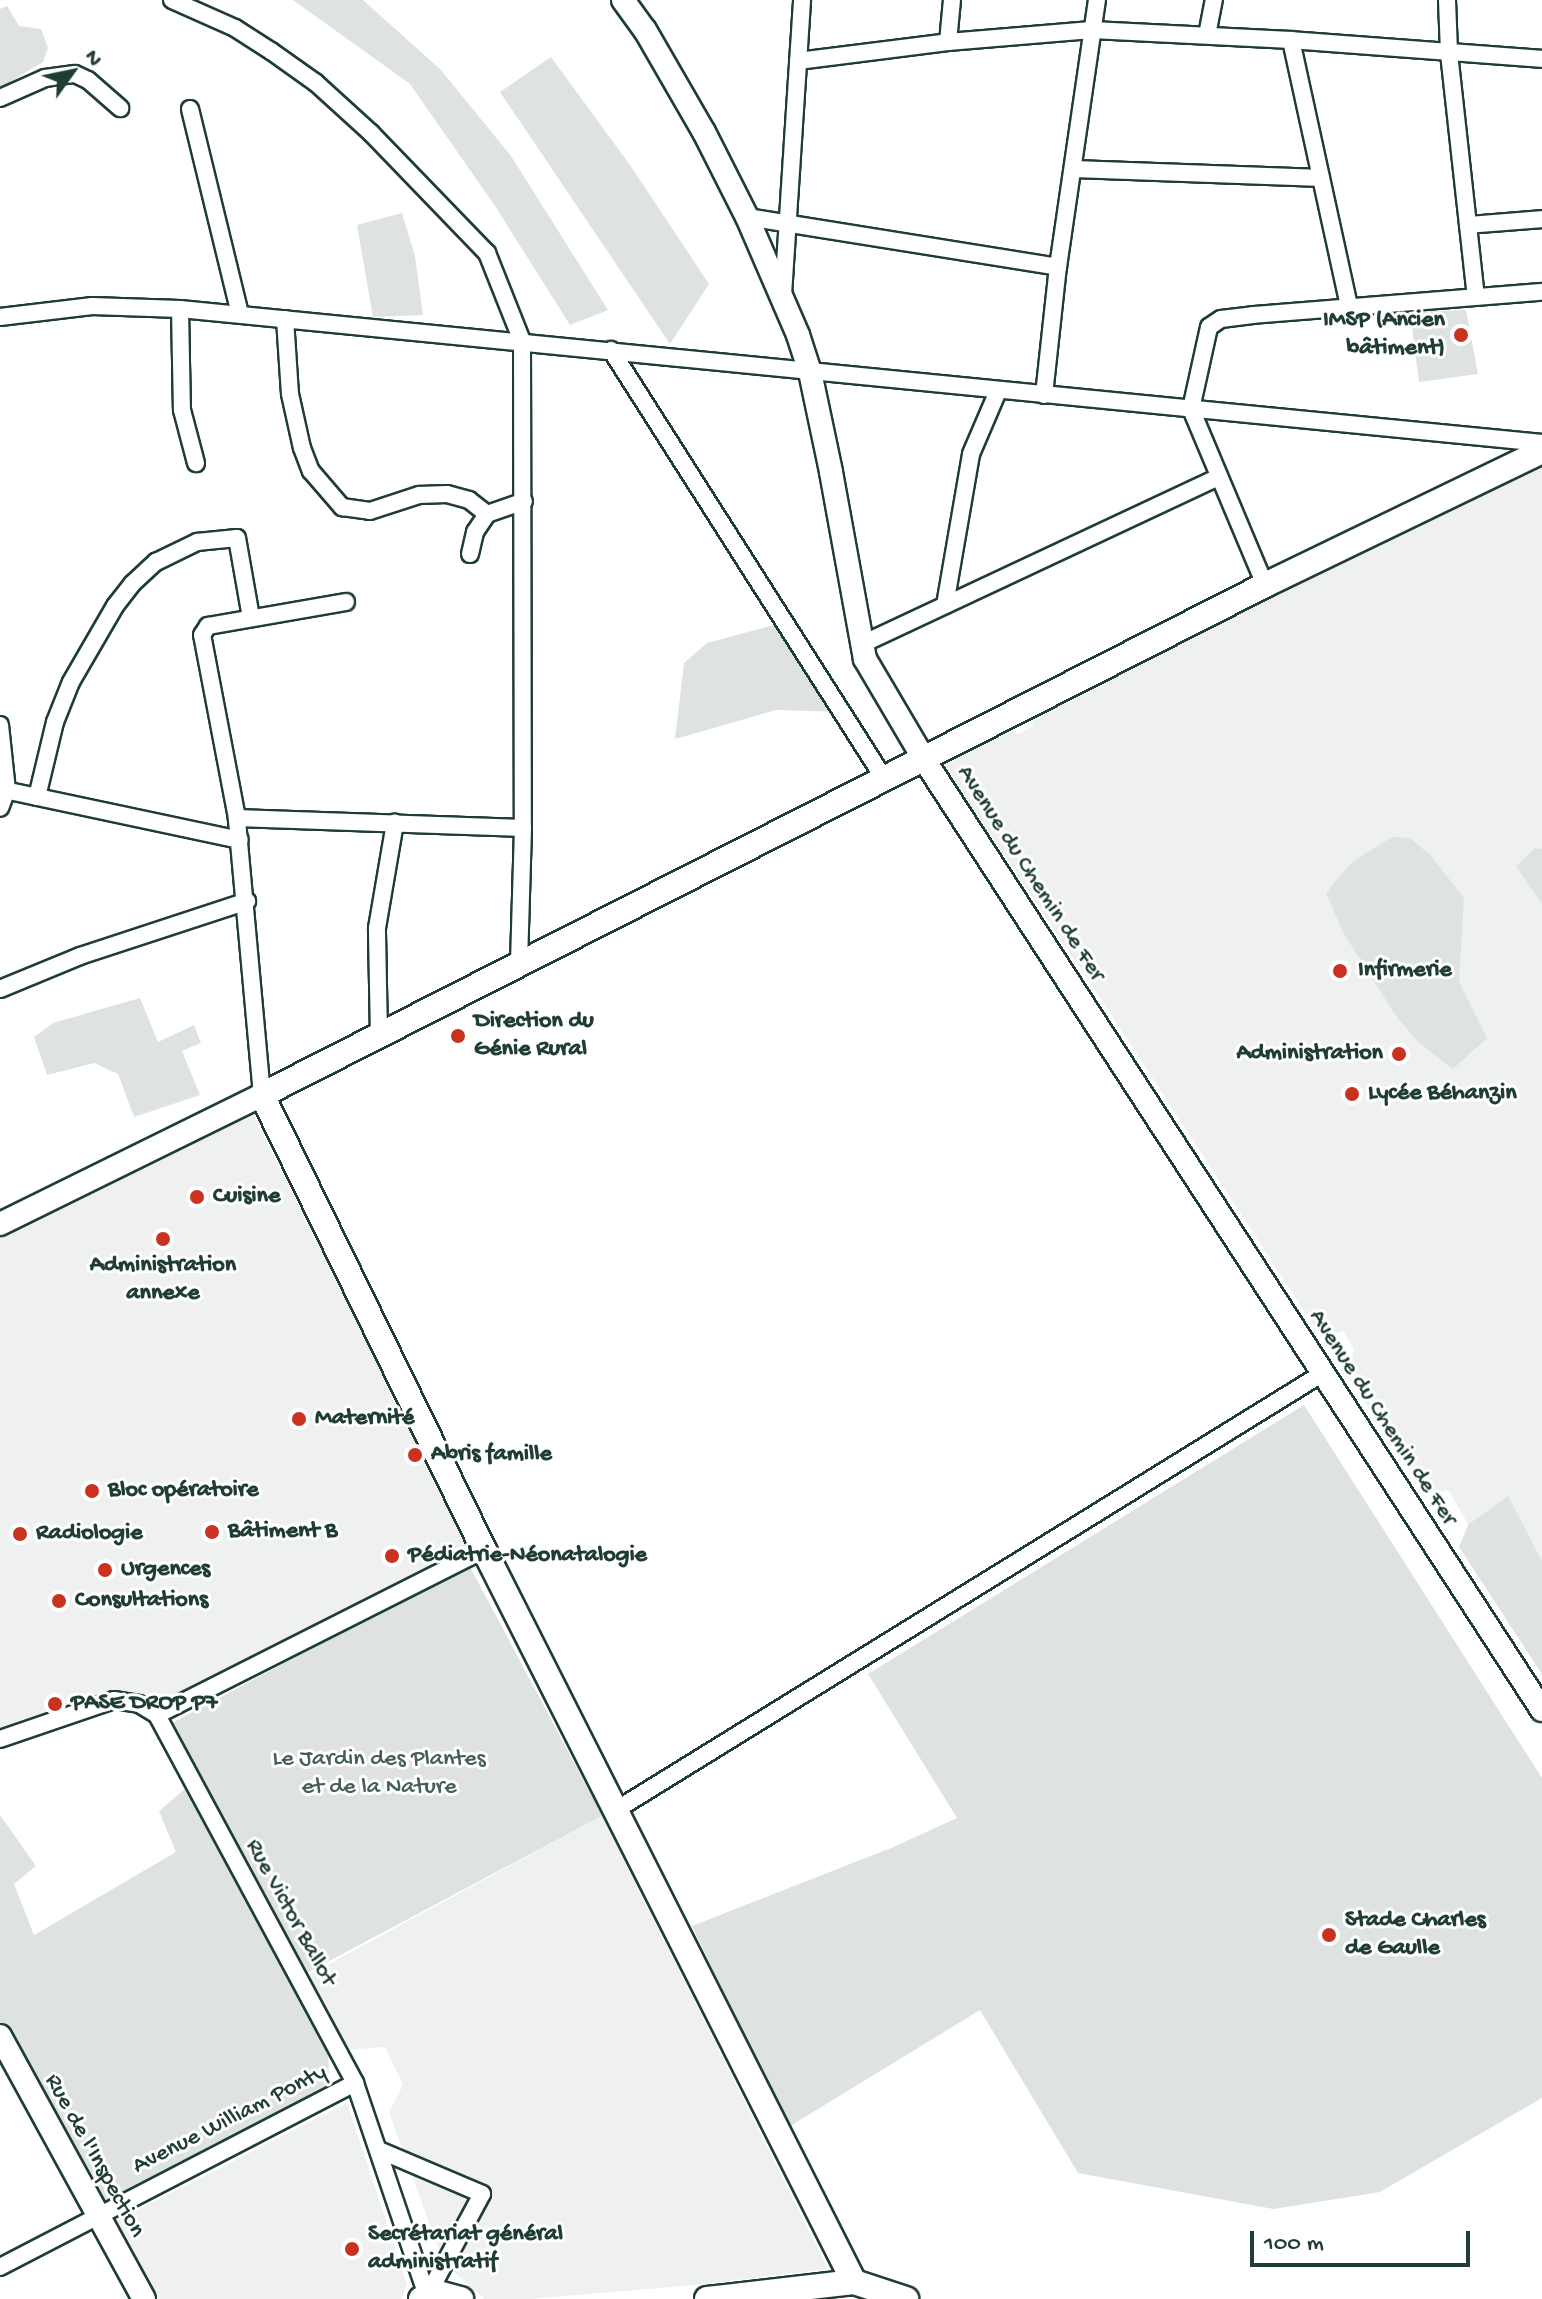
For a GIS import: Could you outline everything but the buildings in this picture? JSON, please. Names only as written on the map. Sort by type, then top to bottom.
[{"type":"main road","points":[[857,2291],[484,1550],[262,1095],[925,761],[1265,585],[1542,451]]},
{"type":"main road","points":[[707,2299],[857,2291],[906,2299]]},
{"type":"main road","points":[[424,2297],[444,2293],[461,2299]]},
{"type":"street","points":[[172,0],[235,28],[271,51],[316,83],[371,133],[487,253],[522,341],[523,828],[519,965]]},
{"type":"street","name":"Avenue du Chemin de Fer","points":[[623,0],[645,30],[697,119],[783,297],[810,372],[831,472],[860,645],[925,761],[1542,1710]]},
{"type":"street","points":[[783,297],[802,0]]},
{"type":"street","points":[[948,42],[952,0]]},
{"type":"street","points":[[1044,395],[1058,267],[1075,169],[1097,0]]},
{"type":"street","points":[[1207,35],[1214,0]]},
{"type":"street","points":[[1447,0],[1449,53],[1476,297]]},
{"type":"street","points":[[798,61],[948,42],[1092,30],[1291,40],[1542,59]]},
{"type":"street","points":[[1291,40],[1349,305]]},
{"type":"street","points":[[0,98],[45,78],[75,74],[88,80],[120,108]]},
{"type":"street","points":[[190,109],[240,314]]},
{"type":"street","points":[[1075,169],[1321,178]]},
{"type":"street","points":[[747,217],[1058,267]]},
{"type":"street","points":[[1468,225],[1542,219]]},
{"type":"street","points":[[1265,585],[1191,409],[1209,327],[1221,319],[1349,305],[1542,292]]},
{"type":"street","points":[[0,317],[92,306],[180,309],[1542,443]]},
{"type":"street","points":[[180,309],[182,410],[196,463]]},
{"type":"street","points":[[285,319],[294,424],[311,471],[333,499],[355,512],[370,511],[419,495],[447,494],[469,500],[487,514]]},
{"type":"street","points":[[611,350],[885,780]]},
{"type":"street","points":[[945,605],[971,454],[998,391]]},
{"type":"street","points":[[860,645],[1219,477]]},
{"type":"street","points":[[470,554],[475,532],[487,514],[508,504],[524,501]]},
{"type":"street","points":[[37,797],[55,722],[71,682],[115,606],[132,584],[156,562],[197,542],[237,538],[251,617]]},
{"type":"street","points":[[0,1224],[262,1095],[240,840],[202,635],[208,626],[346,602]]},
{"type":"street","points":[[0,725],[4,790],[0,808]]},
{"type":"street","points":[[4,790],[240,840]]},
{"type":"street","points":[[237,818],[523,828]]},
{"type":"street","points":[[379,1037],[377,928],[395,823]]},
{"type":"street","points":[[0,989],[80,956],[247,901]]},
{"type":"street","points":[[616,1810],[1323,1373]]},
{"type":"street","points":[[0,1739],[98,1705],[127,1701],[157,1715],[484,1550]]},
{"type":"street","name":"Rue Victor Ballot","points":[[157,1715],[355,2083],[424,2297]]},
{"type":"street","name":"Rue de l'Inspection","points":[[0,2036],[95,2216],[144,2299]]},
{"type":"street","name":"Avenue William Ponty","points":[[0,2267],[355,2083]]},
{"type":"street","points":[[379,2150],[482,2194],[424,2297]]},
{"type":"shaded area","name":"Lycée Béhanzin","points":[[1542,464],[1542,1674],[1459,1547],[1468,1524],[1449,1491],[1423,1490],[1347,1375],[1354,1349],[1343,1331],[1321,1337],[1105,1005],[943,765],[1012,730],[1018,734],[1033,726],[1032,719],[1245,607]]},
{"type":"shaded area","points":[[249,1107],[473,1549],[161,1704],[140,1694],[117,1691],[0,1729],[0,1232]]},
{"type":"shaded area","points":[[602,1816],[828,2269],[695,2285],[529,2299],[485,2299],[444,2264],[389,2112],[403,2085],[385,2047],[345,2050],[305,1977]]},
{"type":"shaded area","points":[[347,2103],[407,2284],[401,2299],[158,2299],[116,2221]]},
{"type":"green space","points":[[293,0],[363,0],[441,70],[511,156],[608,310],[570,325],[495,206],[410,84]]},
{"type":"green space","points":[[7,6],[19,26],[41,29],[48,48],[43,62],[0,88],[0,9]]},
{"type":"green space","points":[[551,57],[630,165],[709,284],[670,344],[500,92]]},
{"type":"green space","points":[[402,213],[415,256],[423,315],[373,317],[357,225]]},
{"type":"green space","points":[[1466,310],[1478,374],[1419,382],[1410,312]]},
{"type":"green space","points":[[785,622],[842,712],[776,710],[675,739],[684,663],[707,643]]},
{"type":"green space","points":[[1392,837],[1410,838],[1432,857],[1464,898],[1459,982],[1487,1038],[1453,1069],[1418,1042],[1396,1016],[1344,934],[1326,893],[1352,862]]},
{"type":"green space","points":[[1535,848],[1542,849],[1542,904],[1516,866]]},
{"type":"green space","points":[[140,998],[158,1042],[194,1025],[201,1043],[182,1051],[200,1095],[134,1117],[118,1074],[94,1063],[47,1075],[34,1037],[53,1023]]},
{"type":"green space","points":[[1304,1405],[1542,1778],[1542,2098],[1380,2192],[1274,2209],[1078,2173],[980,2010],[787,2128],[692,1926],[891,1848],[957,1818],[868,1674]]},
{"type":"green space","points":[[1508,1496],[1542,1561],[1542,1674],[1459,1547],[1469,1524]]},
{"type":"green space","name":"Le Jardin des Plantes et de la Nature","points":[[469,1565],[602,1816],[303,1975],[170,1724]]},
{"type":"green space","name":"Le Jardin des Plantes et de la Nature","points":[[192,1783],[328,2032],[329,2085],[95,2216],[0,2036],[0,1815],[36,1866],[14,1884],[34,1935],[176,1852],[159,1811]]},
{"type":"place","name":"IMSP (Ancien bâtiment)","points":[[1461,335]]},
{"type":"place","name":"Infirmerie","points":[[1340,971]]},
{"type":"place","name":"Direction du Génie Rural","points":[[458,1036]]},
{"type":"place","name":"Administration","points":[[1399,1054]]},
{"type":"place","name":"Lycée Béhanzin","points":[[1352,1094]]},
{"type":"place","name":"Cuisine","points":[[197,1197]]},
{"type":"place","name":"Administration annexe","points":[[163,1239]]},
{"type":"place","name":"Maternité","points":[[299,1419]]},
{"type":"place","name":"Abris famille","points":[[415,1455]]},
{"type":"place","name":"Bloc opératoire","points":[[92,1491]]},
{"type":"place","name":"Bâtiment B","points":[[212,1532]]},
{"type":"place","name":"Radiologie","points":[[20,1534]]},
{"type":"place","name":"Pédiatrie-Néonatalogie","points":[[392,1556]]},
{"type":"place","name":"Urgences","points":[[105,1570]]},
{"type":"place","name":"Consultations","points":[[59,1601]]},
{"type":"place","name":"PASE DROP P7","points":[[55,1704]]},
{"type":"place","name":"Stade Charles de Gaulle","points":[[1329,1935]]},
{"type":"place","name":"Secrétariat général administratif","points":[[352,2249]]}]
